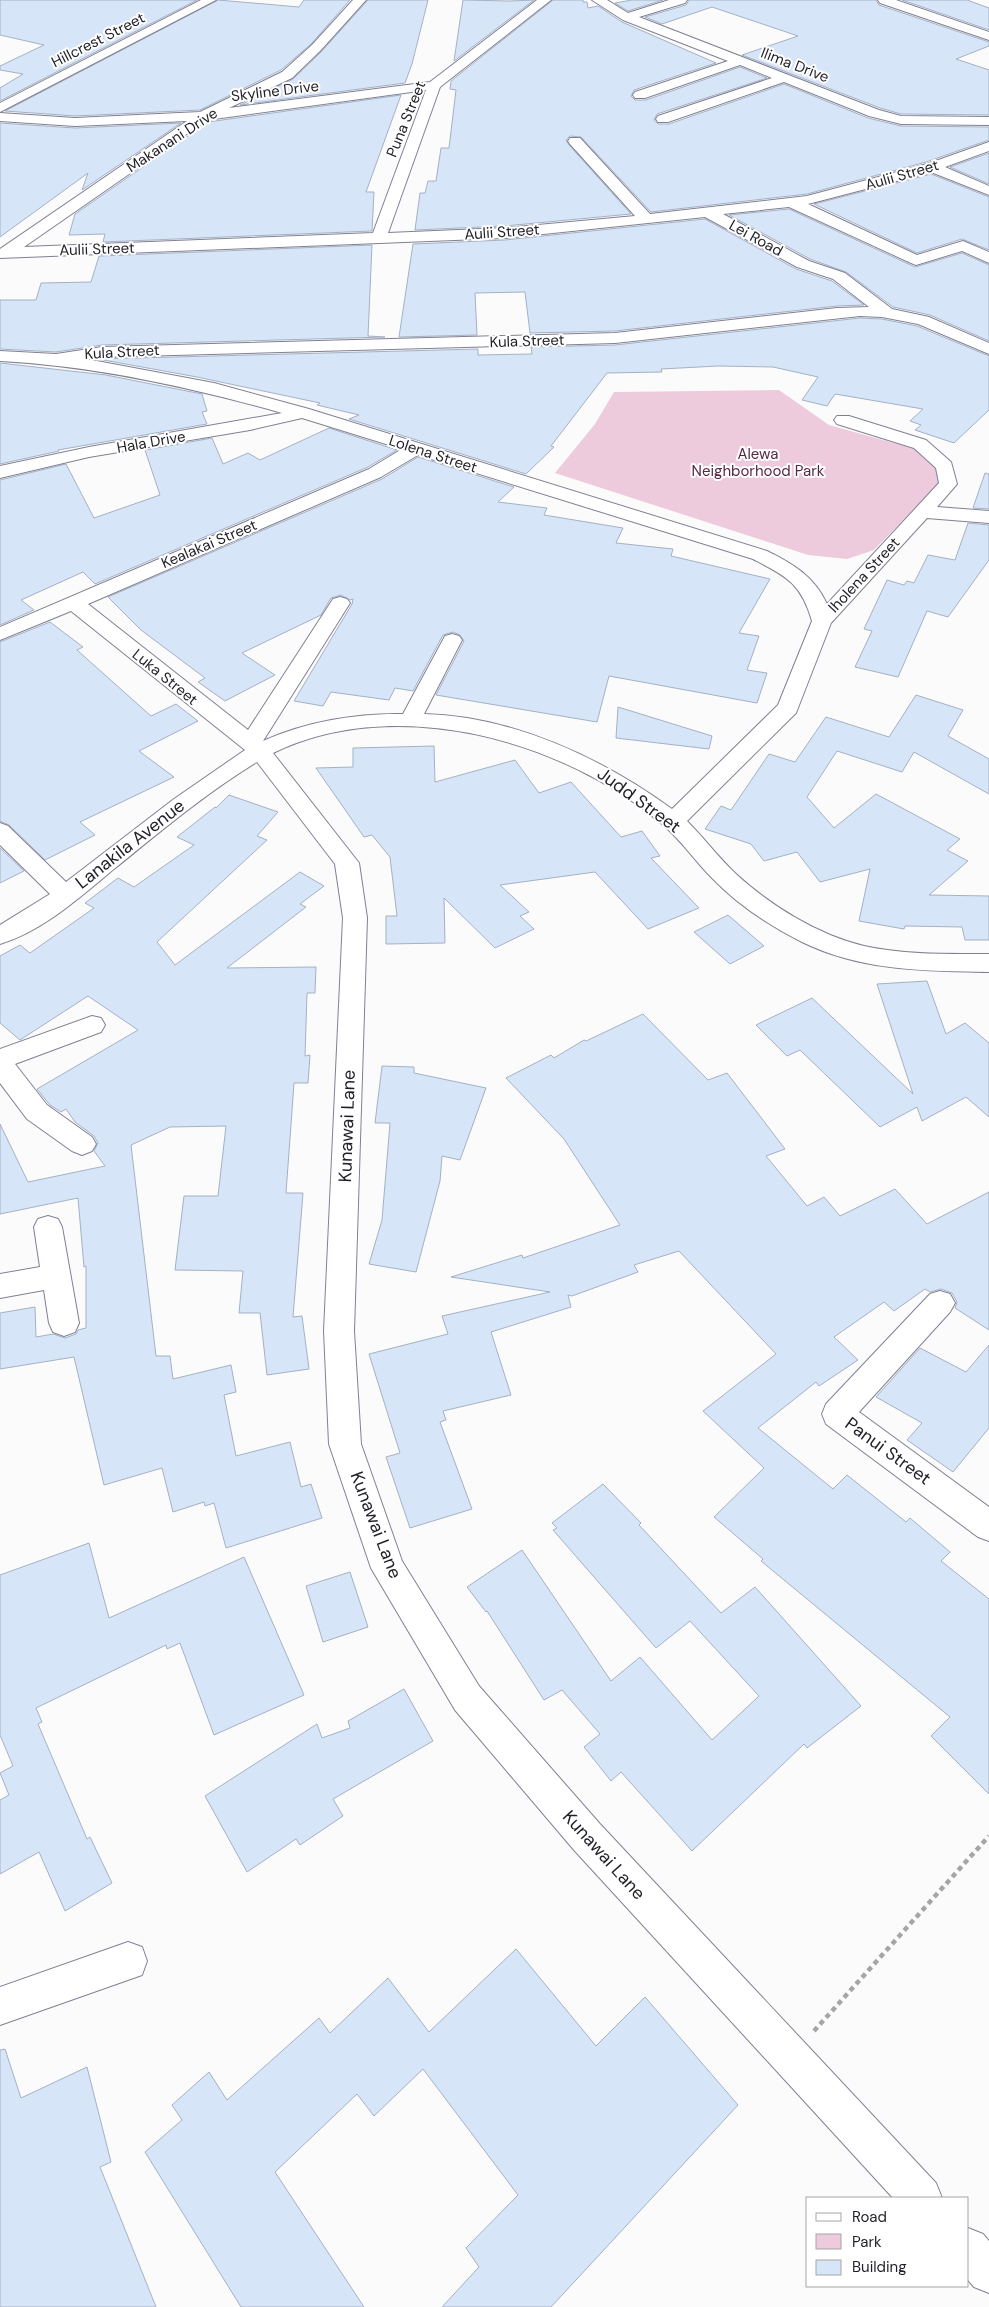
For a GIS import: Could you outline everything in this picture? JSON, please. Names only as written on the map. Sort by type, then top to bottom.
[{"type":"street","name":"Hillcrest Street","points":[[0,108],[210,0]]},
{"type":"street","name":"Makanani Drive","points":[[3,254],[203,116],[287,75],[316,48],[360,0]]},
{"type":"street","name":"Puna Street","points":[[379,238],[434,85],[545,0]]},
{"type":"street","name":"Ilima Drive","points":[[598,0],[627,17],[740,62],[890,117],[901,120],[989,121]]},
{"type":"street","points":[[627,17],[681,0]]},
{"type":"street","points":[[884,0],[989,36]]},
{"type":"street","points":[[640,95],[740,62]]},
{"type":"street","points":[[663,119],[784,78]]},
{"type":"street","name":"Skyline Drive","points":[[0,117],[75,122],[203,116],[434,85]]},
{"type":"street","points":[[575,141],[646,219]]},
{"type":"street","name":"Aulii Street","points":[[3,254],[505,233],[646,219],[790,202],[837,193],[932,167],[989,146]]},
{"type":"street","points":[[932,167],[989,191]]},
{"type":"street","points":[[790,202],[916,260],[963,246],[989,258]]},
{"type":"street","name":"Lei Road","points":[[708,212],[803,264],[839,276],[885,312]]},
{"type":"street","name":"Kula Street","points":[[56,359],[102,352],[615,338],[811,317],[840,311],[885,312],[928,321],[989,349]]},
{"type":"street","name":"Lolena Street","points":[[2,356],[56,359],[214,388],[303,413],[760,555],[797,575],[817,599],[822,620]]},
{"type":"street","name":"Hala Drive","points":[[0,472],[89,452],[250,425],[303,413]]},
{"type":"street","name":"Iholena Street","points":[[673,821],[788,708],[822,620],[948,484],[945,466],[920,444],[843,420]]},
{"type":"street","name":"Kealakai Street","points":[[0,634],[374,473],[415,449]]},
{"type":"street","points":[[923,512],[989,517]]},
{"type":"street","name":"Luka Street","points":[[73,602],[254,747]]},
{"type":"street","points":[[254,747],[340,603]]},
{"type":"street","points":[[410,721],[452,640]]},
{"type":"street","name":"Judd Street","points":[[254,747],[336,727],[410,721],[467,725],[495,730],[558,751],[622,783],[673,821],[729,881],[789,924],[821,941],[857,954],[895,962],[989,963]]},
{"type":"street","name":"Lanakila Avenue","points":[[0,935],[11,931],[65,895],[254,747]]},
{"type":"street","name":"Kunawai Lane","points":[[254,747],[347,863],[355,918],[339,1331],[345,1444],[388,1568],[467,1698],[587,1837],[920,2197]]},
{"type":"street","points":[[0,831],[65,895]]},
{"type":"street","points":[[0,1059],[92,1025]]},
{"type":"street","points":[[0,1064],[37,1112],[82,1144]]},
{"type":"street","points":[[48,1227],[64,1323]]},
{"type":"street","points":[[0,1286],[57,1276]]},
{"type":"street","name":"Panui Street","points":[[940,1303],[837,1414],[989,1526]]},
{"type":"street","points":[[0,2006],[128,1961]]},
{"type":"street","points":[[969,2250],[989,2272]]},
{"type":"path","points":[[790,2057],[989,1836]]},
{"type":"green space","name":"Alewa Neighborhood Park","points":[[779,390],[829,425],[926,452],[945,477],[874,550],[847,559],[808,555],[555,473],[595,424],[614,392]]},
{"type":"building","points":[[0,0],[197,0],[0,101],[0,88],[23,74],[0,70],[0,66],[44,45],[0,35]]},
{"type":"building","points":[[218,0],[299,7],[304,0],[350,0],[311,44],[281,70],[200,110],[75,116],[5,111]]},
{"type":"building","points":[[368,0],[428,0],[412,64],[405,83],[240,105],[293,79],[321,52]]},
{"type":"building","points":[[463,0],[510,1],[534,0],[454,61]]},
{"type":"building","points":[[553,0],[583,0],[583,2],[587,2],[588,8],[598,6],[622,22],[716,63],[634,90],[631,96],[635,100],[646,100],[740,67],[767,78],[657,114],[654,120],[658,124],[669,124],[784,84],[868,118],[901,126],[989,127],[989,140],[926,162],[807,194],[651,212],[581,137],[570,136],[566,140],[569,145],[631,214],[505,226],[415,230],[420,193],[425,193],[428,181],[436,181],[441,148],[449,148],[456,90],[450,89],[451,81]]},
{"type":"building","points":[[632,0],[663,0],[628,11],[615,3]]},
{"type":"building","points":[[689,0],[876,0],[879,5],[989,42],[989,46],[956,59],[989,70],[989,115],[901,114],[880,108],[742,55],[798,36],[712,7],[662,24],[645,17],[686,5]]},
{"type":"building","points":[[902,0],[967,0],[989,8],[989,30]]},
{"type":"building","points":[[401,95],[366,192],[374,192],[372,231],[103,242],[105,234],[69,235],[75,214],[208,122]]},
{"type":"building","points":[[0,123],[75,128],[181,123],[82,190],[88,173],[0,237]]},
{"type":"building","points":[[989,153],[989,184],[950,167]]},
{"type":"building","points":[[931,174],[989,197],[989,250],[962,239],[917,253],[814,204]]},
{"type":"building","points":[[789,209],[915,267],[962,253],[989,265],[989,341],[930,315],[893,307],[846,272],[810,259],[729,215]]},
{"type":"building","points":[[705,219],[796,269],[832,281],[864,305],[837,306],[615,331],[530,333],[525,292],[475,293],[477,335],[399,337],[413,244],[505,240]]},
{"type":"building","points":[[372,245],[368,336],[385,337],[102,345],[56,352],[0,349],[0,300],[36,300],[41,283],[91,282],[99,256]]},
{"type":"building","points":[[860,318],[882,319],[917,326],[989,356],[989,410],[954,443],[915,430],[921,425],[910,421],[923,409],[835,394],[827,406],[802,400],[818,377],[773,367],[718,366],[661,369],[662,372],[607,373],[551,446],[554,447],[526,474],[349,419],[359,415],[317,405],[320,403],[197,377],[98,359],[478,349],[478,355],[532,354],[531,347],[615,345]]},
{"type":"building","points":[[0,363],[106,375],[202,394],[207,411],[202,412],[207,424],[58,450],[0,464]]},
{"type":"building","points":[[329,428],[397,450],[368,467],[95,584],[83,572],[21,600],[34,610],[0,625],[0,480],[66,464],[94,518],[160,495],[145,450],[212,438],[223,464],[248,453],[260,460]]},
{"type":"building","points":[[418,457],[514,487],[498,502],[547,508],[544,515],[623,528],[616,543],[673,549],[671,556],[770,579],[739,633],[759,636],[747,670],[767,673],[757,703],[609,676],[597,722],[436,695],[464,641],[460,635],[453,632],[443,635],[413,691],[395,688],[389,700],[331,692],[323,706],[294,701],[352,604],[353,599],[350,600],[341,595],[331,598],[321,615],[242,653],[275,675],[225,701],[198,682],[205,678],[141,630],[108,597],[382,479]]},
{"type":"building","points":[[985,473],[989,474],[989,509],[973,508]]},
{"type":"building","points":[[968,523],[989,525],[989,560],[948,617],[927,611],[898,677],[855,667],[872,631],[864,629],[887,580],[904,585],[907,581],[914,583],[928,555],[955,560]]},
{"type":"building","points":[[50,622],[83,647],[77,650],[151,716],[176,704],[198,721],[139,751],[174,777],[80,822],[95,835],[45,860],[9,825],[0,821],[0,642]]},
{"type":"building","points":[[916,695],[963,710],[948,736],[989,759],[989,794],[914,752],[902,772],[837,751],[807,797],[834,828],[876,794],[960,839],[947,850],[968,861],[929,895],[989,896],[989,940],[965,940],[962,927],[905,926],[904,929],[859,921],[870,869],[820,882],[797,852],[764,861],[751,844],[705,829],[721,806],[731,810],[769,754],[795,762],[826,717],[889,737]]},
{"type":"building","points":[[618,707],[712,736],[709,749],[616,738]]},
{"type":"building","points":[[434,746],[435,782],[515,760],[539,793],[571,782],[621,837],[642,831],[660,856],[651,858],[699,908],[648,929],[595,872],[500,885],[529,912],[520,916],[534,929],[495,948],[444,898],[445,943],[386,944],[386,916],[397,916],[390,857],[372,835],[364,837],[316,768],[353,767],[353,748]]},
{"type":"building","points":[[229,795],[278,812],[257,836],[267,840],[157,942],[175,965],[300,872],[324,886],[300,904],[306,907],[227,968],[316,967],[315,993],[307,993],[305,1056],[310,1055],[308,1083],[294,1083],[286,1193],[303,1193],[293,1317],[302,1316],[309,1369],[267,1375],[260,1313],[239,1313],[243,1271],[175,1270],[184,1196],[218,1196],[226,1126],[170,1127],[131,1145],[156,1356],[170,1356],[173,1379],[231,1365],[236,1392],[224,1395],[236,1456],[290,1442],[301,1487],[311,1484],[322,1518],[226,1548],[214,1503],[205,1506],[204,1502],[173,1512],[162,1468],[104,1485],[74,1357],[0,1369],[0,1313],[35,1307],[36,1337],[53,1334],[65,1338],[76,1334],[78,1330],[86,1328],[86,1266],[84,1267],[78,1198],[0,1214],[0,1124],[28,1182],[105,1166],[94,1151],[98,1143],[94,1136],[75,1122],[66,1109],[61,1112],[50,1105],[37,1089],[138,1030],[88,996],[20,1040],[0,1023],[0,956],[20,945],[30,953],[94,908],[85,903],[118,878],[134,887],[194,845],[177,837],[216,808]]},
{"type":"building","points":[[0,848],[24,871],[0,883]]},
{"type":"building","points":[[728,915],[764,946],[730,964],[694,932]]},
{"type":"building","points":[[927,981],[946,1034],[965,1023],[989,1043],[989,1117],[966,1097],[922,1121],[917,1107],[880,1127],[800,1050],[787,1056],[756,1025],[812,998],[913,1094],[877,984]]},
{"type":"building","points":[[643,1014],[708,1080],[727,1073],[785,1149],[766,1156],[807,1206],[824,1197],[840,1216],[895,1189],[927,1224],[989,1192],[989,1330],[955,1308],[957,1302],[952,1293],[941,1289],[930,1292],[925,1289],[894,1311],[884,1302],[834,1337],[858,1360],[819,1386],[816,1382],[758,1428],[833,1489],[847,1475],[906,1522],[910,1518],[950,1552],[941,1561],[989,1599],[989,1794],[931,1736],[950,1717],[761,1561],[763,1559],[714,1517],[764,1468],[703,1411],[776,1354],[679,1251],[634,1265],[638,1272],[572,1296],[568,1295],[571,1307],[491,1332],[511,1395],[443,1411],[446,1420],[440,1422],[472,1509],[410,1528],[386,1457],[400,1453],[369,1354],[448,1334],[442,1316],[550,1292],[451,1277],[522,1255],[523,1258],[620,1225],[564,1139],[506,1078],[551,1055],[554,1058],[584,1040],[586,1041]]},
{"type":"building","points":[[382,1066],[414,1067],[414,1073],[486,1088],[460,1160],[442,1156],[440,1181],[416,1272],[369,1264],[382,1220],[390,1123],[375,1123]]},
{"type":"building","points":[[989,1345],[989,1428],[953,1472],[907,1440],[922,1423],[876,1397],[920,1348],[966,1372]]},
{"type":"building","points":[[603,1484],[641,1523],[639,1525],[721,1613],[755,1587],[861,1706],[807,1748],[804,1744],[692,1851],[621,1772],[611,1781],[584,1747],[600,1734],[562,1690],[544,1700],[487,1611],[467,1587],[522,1550],[611,1681],[640,1657],[712,1740],[759,1696],[690,1621],[656,1648],[553,1530],[557,1528],[552,1523]]},
{"type":"building","points":[[89,1543],[109,1618],[244,1557],[304,1695],[214,1735],[180,1643],[167,1649],[166,1645],[36,1708],[42,1722],[38,1724],[87,1839],[90,1837],[112,1883],[65,1911],[39,1852],[0,1874],[0,1800],[9,1795],[0,1773],[13,1766],[0,1735],[0,1575]]},
{"type":"building","points":[[350,1572],[368,1627],[323,1642],[306,1586]]},
{"type":"building","points":[[404,1689],[433,1741],[333,1799],[343,1816],[300,1845],[296,1839],[247,1872],[205,1796],[317,1724],[322,1738],[350,1728],[348,1721]]},
{"type":"building","points":[[516,1949],[596,2046],[645,1997],[738,2105],[551,2307],[442,2307],[479,2267],[466,2248],[518,2195],[423,2069],[374,2116],[357,2094],[275,2172],[364,2307],[241,2307],[145,2152],[182,2120],[172,2105],[209,2072],[227,2100],[319,2018],[330,2033],[388,1978],[429,2032]]},
{"type":"building","points":[[5,2049],[21,2098],[87,2067],[111,2162],[100,2167],[156,2307],[0,2307],[0,2050]]}]
